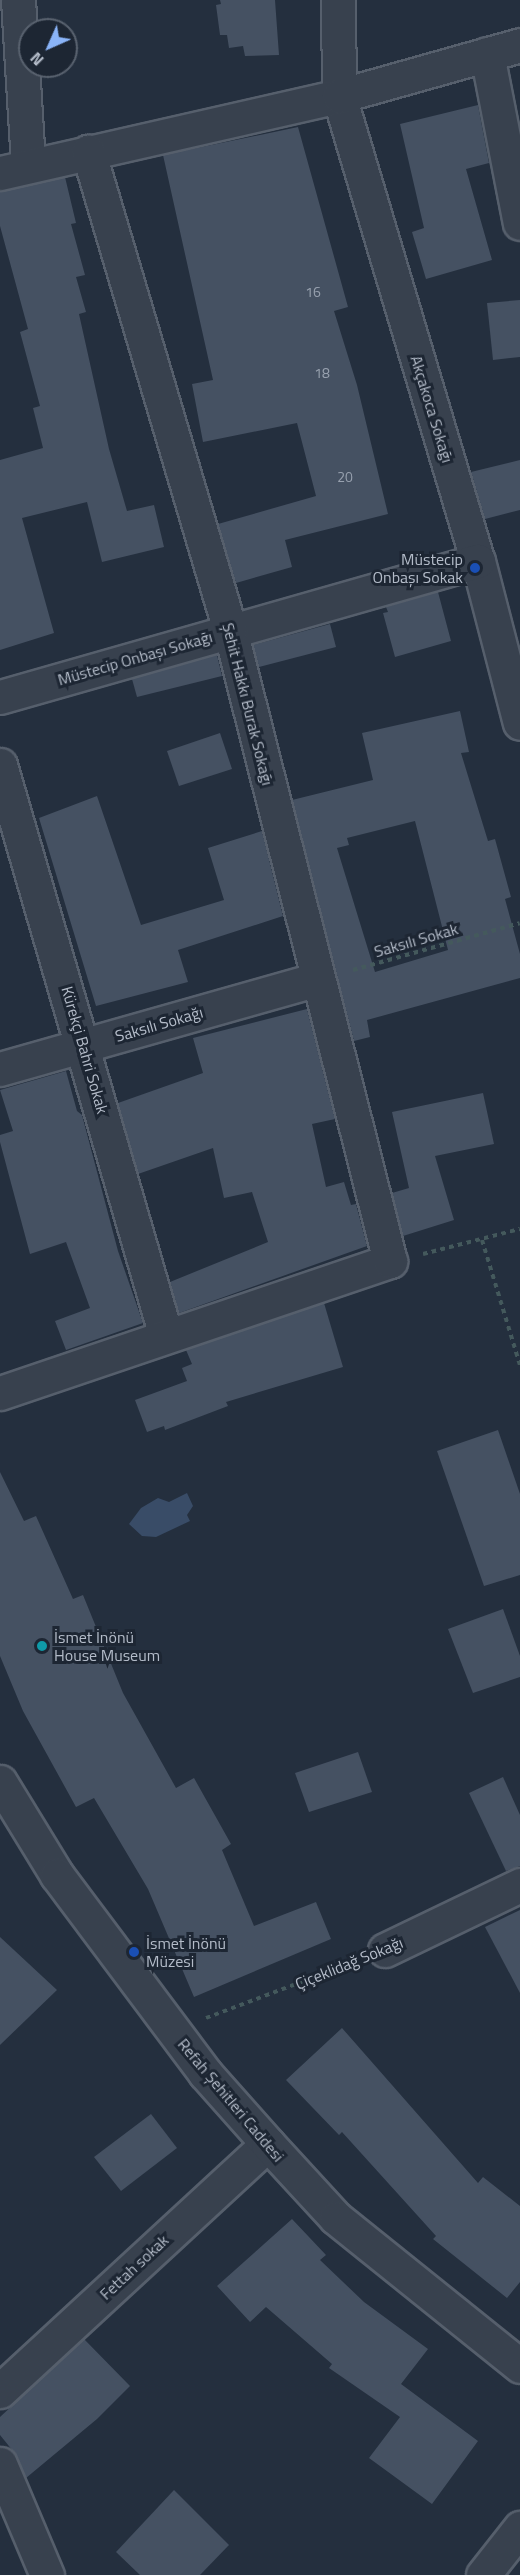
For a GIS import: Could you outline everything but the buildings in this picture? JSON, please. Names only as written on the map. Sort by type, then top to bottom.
[{"type":"street","points":[[18,0],[14,169],[339,96],[520,45]]},
{"type":"street","name":"Akçakoca Sokağı","points":[[338,0],[339,96],[478,561],[520,723]]},
{"type":"street","points":[[487,54],[520,223]]},
{"type":"street","name":"Şehit Hakkı Burak Sokağı","points":[[88,152],[230,630],[390,1261]]},
{"type":"street","name":"Müstecip Onbaşı Sokağı","points":[[0,697],[478,561]]},
{"type":"street","name":"Kürekçi Bahri Sokak","points":[[0,765],[84,1045],[166,1336]]},
{"type":"street","name":"Saksılı Sokağı","points":[[0,1070],[318,980]]},
{"type":"street","points":[[0,1393],[390,1261]]},
{"type":"street","name":"Refah Şehitleri Caddesi","points":[[2,1792],[57,1875],[173,2031],[268,2144],[336,2218],[520,2366]]},
{"type":"street","name":"Çiçeklidağ Sokağı","points":[[385,1950],[520,1885]]},
{"type":"street","name":"Fettah sokak","points":[[0,2391],[268,2144]]},
{"type":"street","points":[[0,2464],[47,2575]]},
{"type":"street","points":[[483,2575],[520,2528]]},
{"type":"path","name":"Saksılı Sokak","points":[[318,980],[520,923]]},
{"type":"path","points":[[390,1261],[483,1240],[520,1229]]},
{"type":"path","points":[[483,1240],[520,1365]]},
{"type":"path","name":"Çiçeklidağ Sokağı","points":[[173,2031],[385,1950]]},
{"type":"water","points":[[187,1493],[193,1506],[187,1515],[190,1521],[156,1537],[142,1536],[129,1524],[141,1508],[158,1498],[169,1502]]},
{"type":"place","name":"Müstecip Onbaşı Sokak","points":[[475,568]]},
{"type":"place","name":"İsmet İnönü House Museum","points":[[42,1646]]},
{"type":"place","name":"İsmet İnönü Müzesi","points":[[134,1952]]}]
